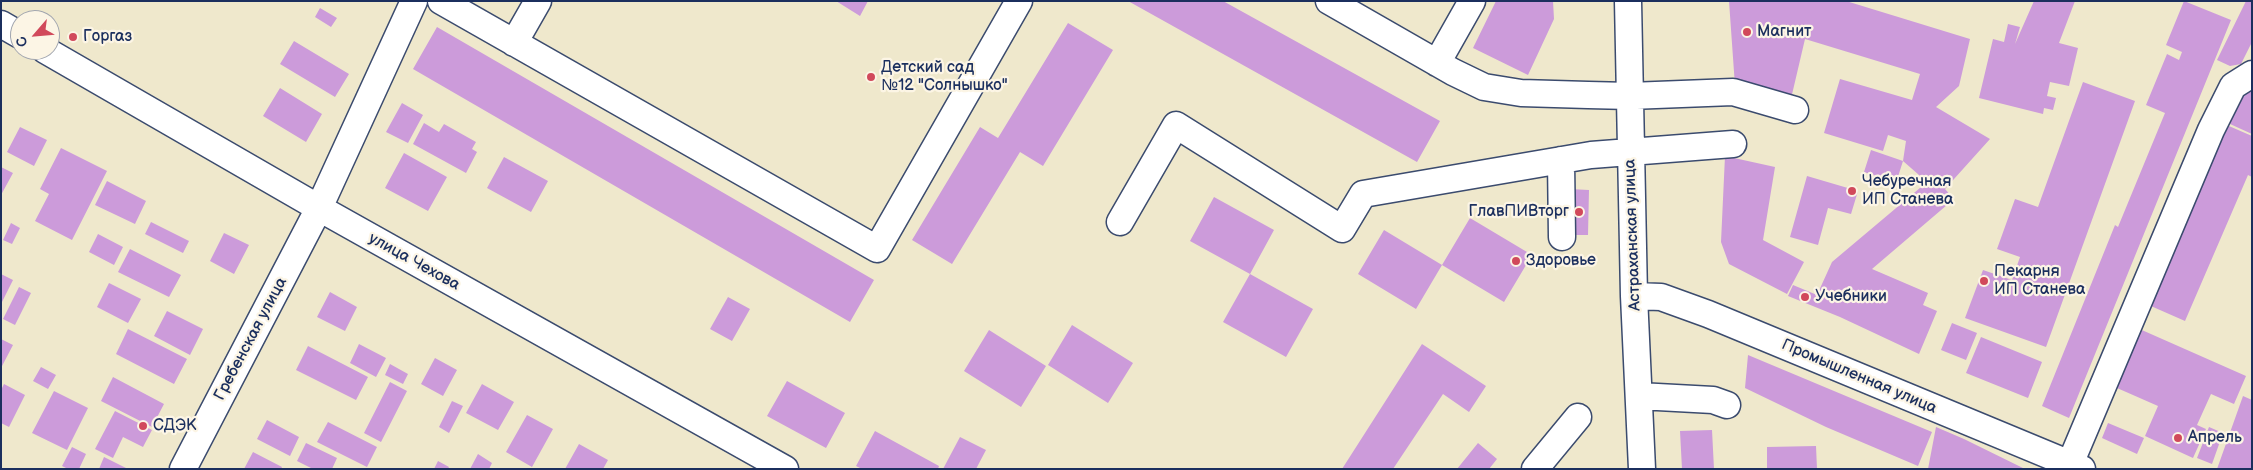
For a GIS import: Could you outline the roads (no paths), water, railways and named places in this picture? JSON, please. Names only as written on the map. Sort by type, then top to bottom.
[{"type":"street","name":"Гребенская улица","points":[[183,469],[319,208],[414,1]]},
{"type":"street","points":[[441,1],[877,249],[1019,1]]},
{"type":"street","points":[[514,43],[538,1]]},
{"type":"street","points":[[1329,1],[1484,88],[1521,93],[1630,96],[1733,92],[1795,110]]},
{"type":"street","points":[[1437,63],[1472,1]]},
{"type":"street","name":"Астраханская улица","points":[[1628,1],[1634,296],[1642,469]]},
{"type":"street","name":"улица Чехова","points":[[60,58],[319,208],[785,469]]},
{"type":"street","points":[[2076,466],[2211,130],[2233,86],[2252,74]]},
{"type":"street","points":[[1120,222],[1176,125],[1342,229],[1364,194],[1591,155],[1733,144]]},
{"type":"street","points":[[1561,160],[1562,237]]},
{"type":"street","name":"Промышленная улица","points":[[1634,296],[1661,297],[1708,314],[2076,466]]},
{"type":"street","points":[[1639,396],[1713,400],[1727,405]]},
{"type":"street","points":[[1535,469],[1578,417]]},
{"type":"place","name":"Магнит","points":[[1747,32]]},
{"type":"place","name":"Горгаз","points":[[73,37]]},
{"type":"place","name":"Детский сад №12 \"Солнышко\"","points":[[871,77]]},
{"type":"place","name":"Чебуречная ИП Станева","points":[[1852,191]]},
{"type":"place","name":"ГлавПИВторг","points":[[1579,212]]},
{"type":"place","name":"Здоровье","points":[[1516,261]]},
{"type":"place","name":"Пекарня ИП Станева","points":[[1984,281]]},
{"type":"place","name":"Учебники","points":[[1805,297]]},
{"type":"place","name":"СДЭК","points":[[143,426]]},
{"type":"place","name":"Апрель","points":[[2178,438]]}]
